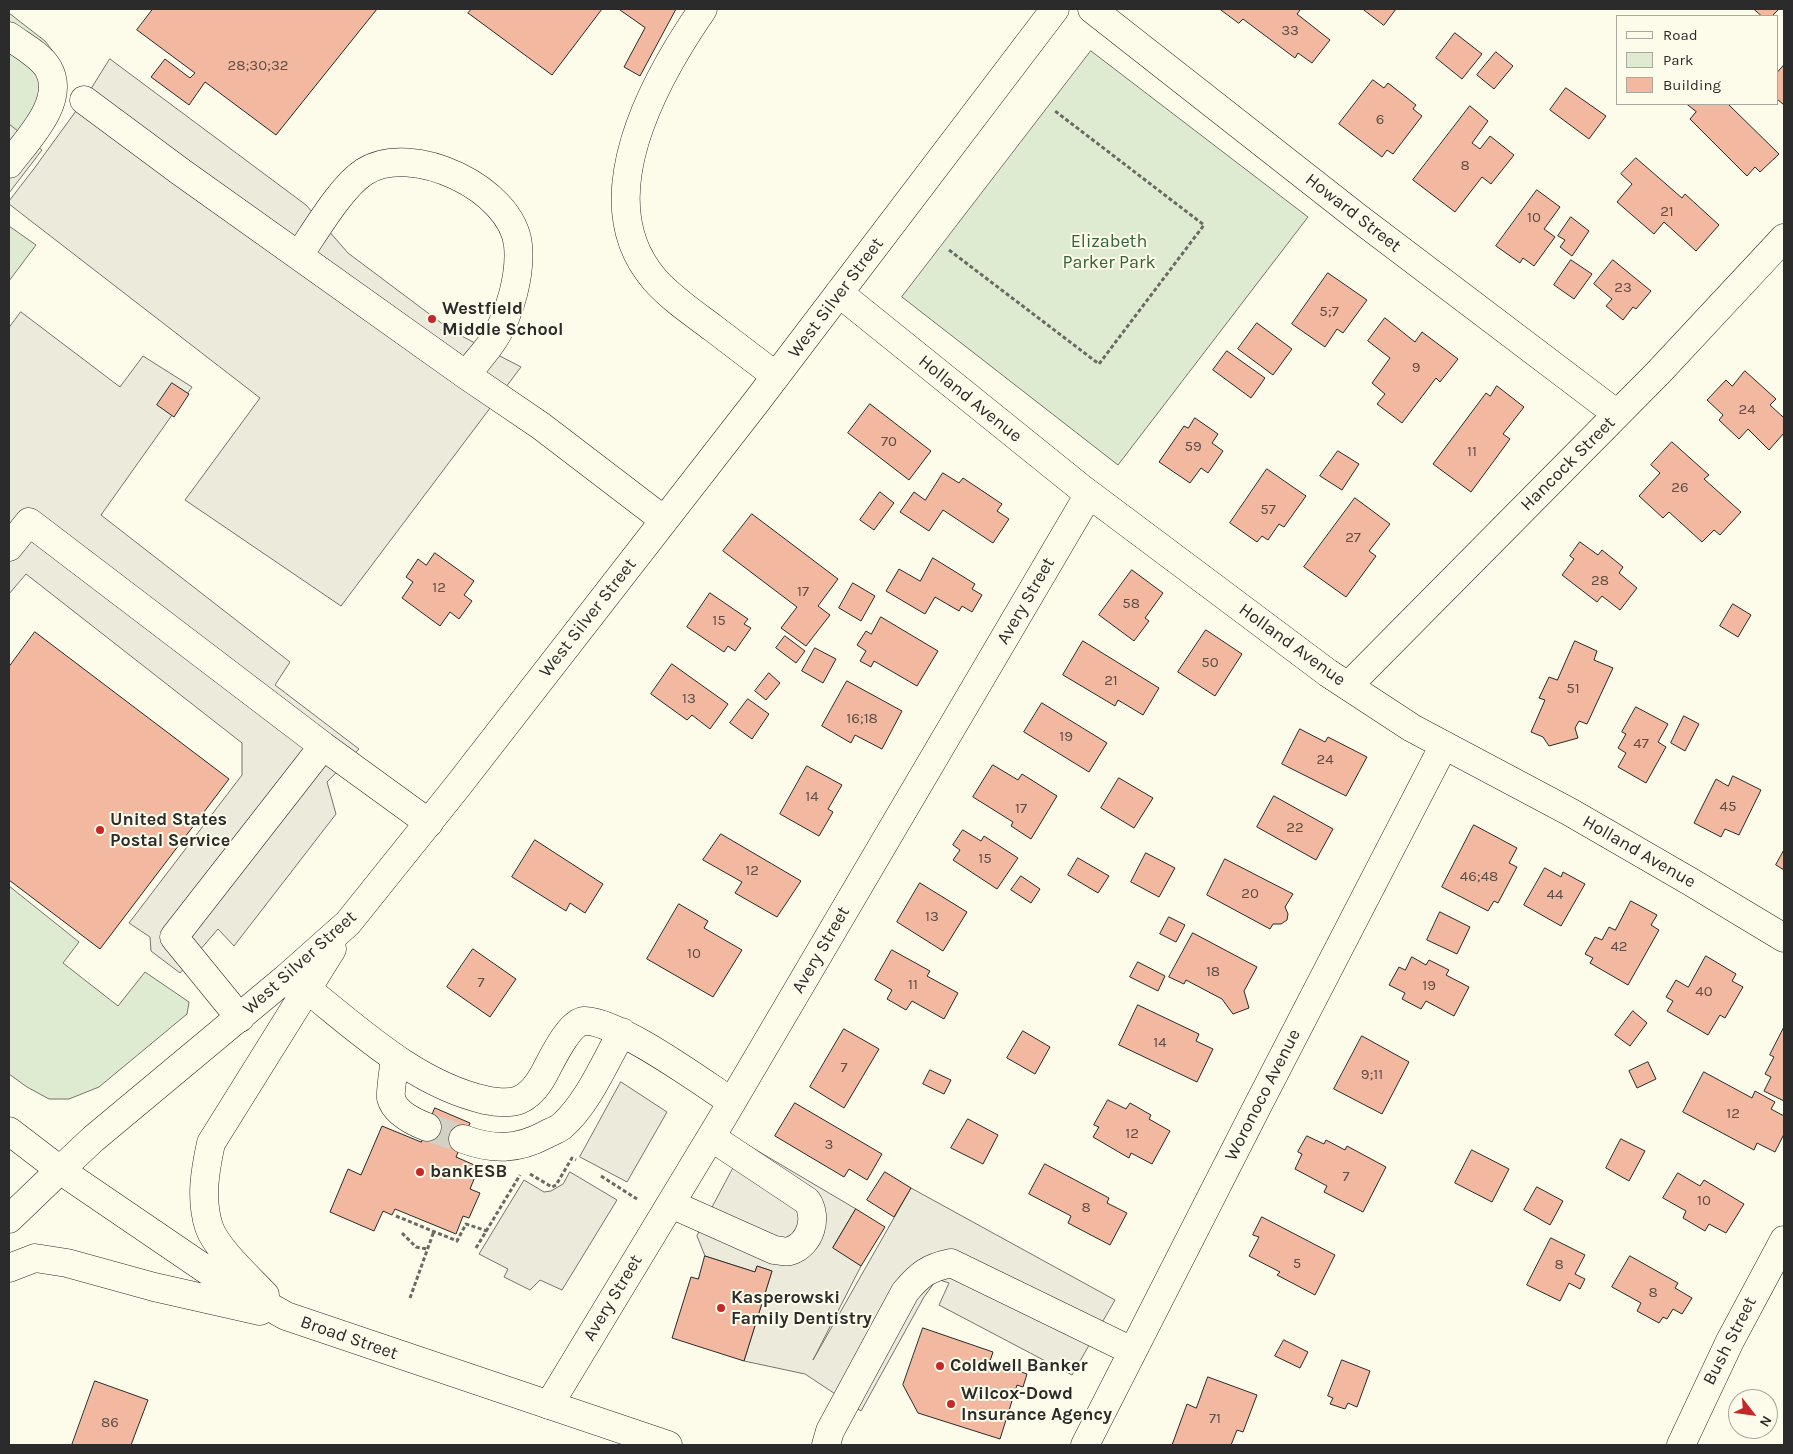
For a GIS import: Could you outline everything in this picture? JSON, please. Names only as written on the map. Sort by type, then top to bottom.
[{"type":"main road","points":[[703,9],[662,75],[647,107],[629,166],[625,194],[626,218],[640,259],[671,297],[776,376]]},
{"type":"main road","name":"West Silver Street","points":[[9,1219],[93,1139],[240,1018],[348,923],[429,823],[776,376],[1055,9]]},
{"type":"main road","name":"Howard Street","points":[[1092,9],[1357,217],[1617,414]]},
{"type":"main road","points":[[9,36],[35,55],[48,68],[53,83],[52,99],[44,116],[12,155]]},
{"type":"main road","points":[[84,100],[181,172],[466,375],[541,426],[664,520]]},
{"type":"main road","points":[[299,255],[352,181],[366,171],[384,164],[413,162],[440,168],[466,180],[489,198],[509,219],[518,243],[518,268],[512,296],[495,338],[466,375]]},
{"type":"main road","name":"Hancock Street","points":[[1348,686],[1658,373],[1784,238]]},
{"type":"main road","name":"Holland Avenue","points":[[839,294],[1089,494],[1348,686],[1405,723],[1578,817],[1784,938]]},
{"type":"main road","name":"Avery Street","points":[[549,1405],[732,1102],[1089,494]]},
{"type":"main road","points":[[9,547],[29,522],[323,746],[429,823]]},
{"type":"main road","name":"Woronoco Avenue","points":[[1085,1445],[1444,745]]},
{"type":"main road","points":[[240,1018],[174,937],[323,746]]},
{"type":"main road","points":[[286,1316],[227,1255],[210,1228],[204,1200],[204,1174],[211,1143],[348,923]]},
{"type":"main road","points":[[307,989],[395,1058],[436,1082],[467,1096],[496,1102],[517,1101],[531,1093],[571,1030],[582,1021],[595,1022],[622,1032],[732,1102]]},
{"type":"main road","points":[[463,1139],[479,1145],[505,1147],[529,1144],[561,1127],[579,1107],[622,1032]]},
{"type":"main road","points":[[395,1058],[392,1098],[400,1113],[415,1123],[427,1126]]},
{"type":"main road","name":"Broad Street","points":[[9,1131],[60,1170],[220,1279],[286,1316],[668,1445]]},
{"type":"main road","points":[[670,1204],[774,1250],[790,1252],[808,1236],[813,1223],[812,1209],[807,1201],[711,1137]]},
{"type":"main road","name":"Bush Street","points":[[1681,1445],[1730,1341],[1784,1240]]},
{"type":"main road","points":[[9,1268],[35,1258],[67,1263],[154,1287],[286,1316]]},
{"type":"main road","points":[[826,1445],[830,1431],[904,1292],[918,1277],[936,1267],[951,1263],[1132,1351]]},
{"type":"path","points":[[949,250],[1099,364],[1204,225],[1055,111]]},
{"type":"path","points":[[476,1248],[523,1170],[552,1187],[556,1185],[572,1158],[576,1160]]},
{"type":"path","points":[[601,1176],[637,1199]]},
{"type":"path","points":[[396,1216],[457,1241],[466,1224],[487,1230]]},
{"type":"path","points":[[410,1298],[434,1231]]},
{"type":"path","points":[[402,1233],[416,1247],[428,1250]]},
{"type":"green space","points":[[9,13],[45,41],[58,58],[9,184]]},
{"type":"green space","name":"Elizabeth Parker Park","points":[[1091,51],[1308,217],[1118,465],[902,297]]},
{"type":"green space","points":[[9,226],[36,245],[9,281]]},
{"type":"green space","points":[[9,886],[79,942],[63,963],[118,1006],[145,972],[189,1002],[187,1014],[99,1087],[69,1099],[49,1099],[9,1074]]},
{"type":"shaded area","points":[[110,59],[306,205],[348,253],[452,331],[521,367],[341,606],[185,500],[260,398],[9,204],[9,201],[84,100]]},
{"type":"shaded area","points":[[9,124],[42,150],[9,193]]},
{"type":"shaded area","points":[[21,312],[120,387],[143,356],[192,387],[101,515],[290,662],[275,685],[359,749],[327,782],[336,814],[234,946],[218,929],[180,973],[151,951],[150,937],[129,923],[242,775],[242,743],[26,574],[9,594],[9,328]]},
{"type":"shaded area","points":[[621,1082],[667,1112],[627,1182],[580,1157]]},
{"type":"shaded area","points":[[746,1144],[856,1209],[833,1247],[861,1266],[813,1360],[911,1188],[1115,1300],[1072,1375],[939,1305],[949,1283],[937,1279],[924,1297],[861,1411],[805,1374],[744,1361],[772,1271],[757,1266],[755,1272],[705,1256],[697,1236]]},
{"type":"shaded area","points":[[570,1172],[617,1200],[562,1290],[540,1280],[530,1290],[504,1277],[508,1269],[479,1254],[524,1180],[544,1192],[551,1191],[563,1184]]},
{"type":"building","points":[[153,9],[377,9],[276,135],[205,82],[189,105],[151,77],[165,59],[190,78],[195,73],[137,30]]},
{"type":"building","points":[[472,9],[602,9],[552,75],[468,13]]},
{"type":"building","points":[[619,9],[676,9],[640,76],[624,67],[645,28]]},
{"type":"building","points":[[1220,9],[1298,9],[1300,10],[1297,14],[1330,40],[1312,63],[1298,53],[1295,58],[1243,19],[1239,23]]},
{"type":"building","points":[[1363,9],[1396,9],[1384,25]]},
{"type":"building","points":[[1754,9],[1779,9],[1773,15],[1761,15]]},
{"type":"building","points":[[1455,33],[1482,54],[1462,79],[1436,58]]},
{"type":"building","points":[[1496,52],[1513,66],[1494,89],[1477,75]]},
{"type":"building","points":[[1784,65],[1784,105],[1778,100],[1778,72]]},
{"type":"building","points":[[1373,80],[1384,88],[1388,83],[1416,105],[1413,109],[1422,116],[1393,154],[1387,150],[1382,157],[1339,124]]},
{"type":"building","points":[[1566,88],[1606,116],[1589,139],[1550,110]]},
{"type":"building","points":[[1688,105],[1729,105],[1779,154],[1760,172],[1755,167],[1747,176],[1690,119],[1696,112]]},
{"type":"building","points":[[1470,106],[1488,121],[1472,143],[1480,149],[1490,136],[1514,155],[1491,184],[1482,177],[1455,212],[1413,180]]},
{"type":"building","points":[[1636,158],[1682,198],[1685,194],[1719,225],[1696,251],[1664,222],[1654,234],[1617,202],[1632,184],[1621,174]]},
{"type":"building","points":[[1537,190],[1560,207],[1544,229],[1555,237],[1534,266],[1523,258],[1520,263],[1496,246]]},
{"type":"building","points":[[1571,217],[1589,231],[1572,256],[1560,247],[1565,240],[1558,236]]},
{"type":"building","points":[[1571,260],[1592,274],[1574,299],[1554,285]]},
{"type":"building","points":[[1613,260],[1651,291],[1636,309],[1633,307],[1623,320],[1606,306],[1612,299],[1594,284]]},
{"type":"building","points":[[1328,273],[1367,300],[1343,333],[1337,329],[1325,347],[1292,324]]},
{"type":"building","points":[[1385,318],[1415,342],[1422,332],[1458,359],[1440,382],[1436,378],[1402,423],[1377,404],[1385,394],[1372,383],[1390,358],[1368,341]]},
{"type":"building","points":[[1257,323],[1292,349],[1273,375],[1238,349]]},
{"type":"building","points":[[1227,351],[1265,378],[1251,398],[1213,370]]},
{"type":"building","points":[[1745,371],[1776,399],[1770,405],[1784,418],[1784,433],[1769,450],[1748,429],[1739,439],[1719,420],[1723,415],[1707,400],[1726,380],[1732,386]]},
{"type":"building","points":[[172,383],[189,394],[174,417],[157,405]]},
{"type":"building","points":[[1497,386],[1524,407],[1503,434],[1510,439],[1471,492],[1433,464],[1486,393],[1490,396]]},
{"type":"building","points":[[870,404],[931,451],[909,480],[848,433]]},
{"type":"building","points":[[1195,418],[1218,434],[1212,443],[1223,451],[1208,473],[1201,468],[1190,483],[1159,462],[1184,426],[1188,428]]},
{"type":"building","points":[[1672,442],[1709,475],[1704,479],[1741,512],[1720,535],[1714,530],[1702,542],[1669,512],[1663,518],[1639,496],[1660,473],[1651,465]]},
{"type":"building","points":[[1338,451],[1359,464],[1342,490],[1320,476]]},
{"type":"building","points":[[1267,469],[1306,496],[1284,527],[1279,524],[1268,540],[1262,536],[1257,542],[1230,523]]},
{"type":"building","points":[[943,473],[959,483],[963,478],[1002,504],[997,511],[1009,519],[993,543],[943,510],[929,531],[900,512],[914,492],[925,500]]},
{"type":"building","points":[[880,492],[894,503],[874,530],[860,520]]},
{"type":"building","points":[[1355,498],[1390,524],[1369,551],[1376,556],[1346,597],[1304,567]]},
{"type":"building","points":[[752,514],[838,579],[818,606],[830,615],[806,646],[781,628],[797,607],[723,551]]},
{"type":"building","points":[[1580,542],[1598,555],[1602,550],[1623,567],[1619,573],[1637,588],[1620,610],[1602,596],[1597,602],[1562,575],[1574,559],[1570,556]]},
{"type":"building","points":[[435,553],[474,581],[464,595],[472,601],[459,619],[450,612],[440,626],[402,598],[413,582],[406,577],[418,559],[426,565]]},
{"type":"building","points":[[933,558],[975,584],[972,589],[982,595],[972,612],[962,606],[959,611],[935,597],[925,614],[886,591],[899,569],[920,581]]},
{"type":"building","points":[[1132,570],[1163,593],[1145,618],[1149,621],[1134,641],[1099,615]]},
{"type":"building","points":[[853,583],[875,596],[861,621],[839,608]]},
{"type":"building","points":[[710,593],[748,619],[744,624],[751,628],[735,651],[728,646],[724,652],[687,627]]},
{"type":"building","points":[[1733,604],[1751,615],[1738,637],[1720,626]]},
{"type":"building","points":[[881,617],[938,651],[917,686],[874,661],[871,667],[860,661],[866,651],[857,645],[866,631],[871,634]]},
{"type":"building","points":[[1206,630],[1242,654],[1215,696],[1178,672]]},
{"type":"building","name":"United States Postal Service","points":[[35,632],[229,779],[100,949],[9,880],[9,667]]},
{"type":"building","points":[[785,636],[805,651],[796,663],[776,648]]},
{"type":"building","points":[[1083,641],[1159,688],[1143,715],[1118,700],[1115,706],[1063,675]]},
{"type":"building","points":[[1575,641],[1597,651],[1594,660],[1613,668],[1587,724],[1579,721],[1575,728],[1578,738],[1549,746],[1543,737],[1531,732],[1545,700],[1539,698],[1549,677],[1557,680]]},
{"type":"building","points":[[815,648],[836,659],[823,683],[802,671]]},
{"type":"building","points":[[672,664],[728,704],[710,729],[692,715],[687,720],[651,694]]},
{"type":"building","points":[[769,673],[780,683],[766,700],[755,691]]},
{"type":"building","points":[[847,681],[902,711],[882,749],[855,735],[851,743],[822,726]]},
{"type":"building","points":[[748,699],[769,714],[752,739],[730,723]]},
{"type":"building","points":[[1042,703],[1107,743],[1089,772],[1024,732]]},
{"type":"building","points":[[1636,707],[1668,724],[1658,742],[1666,747],[1646,783],[1618,767],[1626,753],[1618,748],[1626,734],[1622,732]]},
{"type":"building","points":[[1684,716],[1699,724],[1685,751],[1671,743]]},
{"type":"building","points":[[1300,729],[1325,742],[1328,737],[1367,757],[1346,796],[1282,764]]},
{"type":"building","points":[[993,765],[1018,780],[1022,774],[1057,796],[1031,839],[1011,826],[1013,822],[973,797]]},
{"type":"building","points":[[807,766],[842,785],[828,809],[833,812],[819,836],[780,814]]},
{"type":"building","points":[[1733,776],[1761,790],[1739,835],[1725,829],[1721,837],[1694,823],[1716,779],[1728,786]]},
{"type":"building","points":[[1119,778],[1153,798],[1134,828],[1101,808]]},
{"type":"building","points":[[1274,796],[1333,829],[1316,860],[1257,827]]},
{"type":"building","points":[[1474,825],[1517,848],[1509,863],[1517,867],[1498,903],[1494,901],[1488,911],[1442,887]]},
{"type":"building","points":[[963,830],[981,841],[984,836],[1018,858],[997,889],[953,860],[960,850],[953,845]]},
{"type":"building","points":[[721,834],[801,881],[777,917],[735,893],[742,882],[703,860]]},
{"type":"building","points":[[535,840],[603,884],[585,913],[570,903],[566,911],[512,877]]},
{"type":"building","points":[[1784,850],[1784,870],[1776,865]]},
{"type":"building","points":[[1146,853],[1175,868],[1159,897],[1131,882]]},
{"type":"building","points":[[1078,858],[1109,876],[1098,893],[1068,875]]},
{"type":"building","points":[[1225,859],[1293,894],[1285,907],[1288,914],[1287,920],[1281,924],[1273,924],[1270,929],[1207,895]]},
{"type":"building","points":[[1545,868],[1561,877],[1563,872],[1585,884],[1561,926],[1524,905]]},
{"type":"building","points":[[1021,876],[1040,889],[1031,903],[1011,890]]},
{"type":"building","points":[[920,883],[967,912],[943,951],[897,922]]},
{"type":"building","points":[[1631,901],[1657,915],[1651,925],[1659,930],[1628,985],[1590,963],[1593,958],[1585,954],[1595,937],[1602,940],[1609,927],[1615,930]]},
{"type":"building","points":[[679,904],[708,921],[704,928],[742,950],[713,997],[647,959]]},
{"type":"building","points":[[1440,912],[1470,927],[1457,954],[1427,940]]},
{"type":"building","points":[[1169,917],[1185,925],[1176,942],[1160,934]]},
{"type":"building","points":[[1193,933],[1257,967],[1244,991],[1249,1008],[1233,1014],[1222,999],[1186,980],[1184,984],[1169,977]]},
{"type":"building","points":[[473,949],[516,979],[490,1017],[447,987]]},
{"type":"building","points":[[892,950],[930,971],[927,976],[958,993],[944,1019],[912,1001],[906,1010],[887,999],[892,990],[875,980]]},
{"type":"building","points":[[1706,956],[1736,974],[1732,981],[1743,987],[1725,1018],[1720,1015],[1708,1035],[1667,1011],[1673,1001],[1666,997],[1676,980],[1688,987]]},
{"type":"building","points":[[1412,957],[1426,965],[1429,960],[1449,970],[1446,975],[1469,987],[1454,1016],[1426,1001],[1421,1009],[1402,999],[1405,993],[1389,985],[1399,967],[1405,970]]},
{"type":"building","points":[[1138,962],[1165,976],[1158,991],[1130,977]]},
{"type":"building","points":[[1138,1005],[1199,1034],[1196,1041],[1213,1049],[1197,1082],[1119,1045]]},
{"type":"building","points":[[1633,1011],[1647,1023],[1630,1046],[1615,1035]]},
{"type":"building","points":[[1784,1027],[1784,1101],[1764,1091],[1771,1077],[1765,1074],[1774,1057],[1770,1055]]},
{"type":"building","points":[[844,1029],[879,1049],[844,1108],[810,1087]]},
{"type":"building","points":[[1023,1031],[1050,1047],[1035,1074],[1007,1058]]},
{"type":"building","points":[[1362,1036],[1409,1062],[1382,1114],[1334,1089]]},
{"type":"building","points":[[1648,1062],[1656,1079],[1637,1088],[1629,1071]]},
{"type":"building","points":[[930,1070],[951,1080],[944,1094],[923,1084]]},
{"type":"building","points":[[1704,1072],[1752,1098],[1755,1091],[1775,1102],[1771,1109],[1784,1116],[1784,1134],[1775,1152],[1757,1143],[1754,1150],[1683,1112]]},
{"type":"building","points":[[1108,1100],[1126,1109],[1130,1103],[1151,1115],[1149,1119],[1170,1131],[1152,1164],[1131,1153],[1129,1158],[1093,1137],[1099,1127],[1094,1125]]},
{"type":"building","points":[[795,1103],[882,1154],[867,1180],[849,1169],[844,1177],[775,1136]]},
{"type":"building","name":"bankESB","points":[[435,1108],[470,1123],[456,1157],[479,1167],[470,1189],[480,1193],[469,1218],[463,1216],[456,1234],[395,1209],[392,1215],[383,1211],[374,1231],[330,1212],[348,1169],[361,1175],[382,1126],[421,1142]]},
{"type":"building","points":[[968,1119],[998,1135],[983,1164],[951,1148]]},
{"type":"building","points":[[1307,1136],[1324,1144],[1326,1140],[1345,1150],[1347,1146],[1386,1167],[1363,1212],[1324,1192],[1327,1186],[1295,1169],[1302,1154],[1298,1152]]},
{"type":"building","points":[[1621,1139],[1645,1151],[1629,1181],[1606,1168]]},
{"type":"building","points":[[1472,1150],[1509,1169],[1492,1202],[1455,1183]]},
{"type":"building","points":[[1045,1164],[1109,1198],[1107,1203],[1127,1213],[1110,1245],[1068,1223],[1071,1216],[1029,1194]]},
{"type":"building","points":[[885,1172],[911,1188],[894,1217],[867,1200]]},
{"type":"building","points":[[1678,1173],[1700,1186],[1704,1180],[1744,1204],[1726,1233],[1709,1224],[1705,1231],[1683,1218],[1686,1211],[1663,1198]]},
{"type":"building","points":[[1537,1187],[1563,1201],[1550,1225],[1524,1210]]},
{"type":"building","points":[[856,1209],[885,1227],[861,1266],[833,1248]]},
{"type":"building","points":[[1262,1217],[1335,1255],[1315,1295],[1277,1275],[1280,1272],[1249,1256],[1259,1237],[1253,1235]]},
{"type":"building","points":[[1551,1238],[1585,1255],[1575,1274],[1585,1279],[1580,1289],[1569,1283],[1560,1301],[1527,1285]]},
{"type":"building","name":"Kasperowski Family Dentistry","points":[[705,1256],[755,1272],[757,1266],[772,1271],[744,1361],[672,1338],[691,1277],[698,1279]]},
{"type":"building","points":[[1630,1256],[1678,1283],[1675,1288],[1692,1298],[1682,1314],[1673,1309],[1667,1319],[1663,1317],[1659,1323],[1637,1311],[1641,1303],[1612,1287]]},
{"type":"building","points":[[923,1328],[993,1352],[990,1361],[1027,1374],[1023,1387],[1017,1385],[1000,1439],[918,1413],[903,1385]]},
{"type":"building","points":[[1284,1340],[1308,1352],[1300,1368],[1275,1356]]},
{"type":"building","points":[[1342,1360],[1370,1371],[1357,1407],[1348,1403],[1345,1409],[1330,1404],[1333,1398],[1328,1396]]},
{"type":"building","points":[[1208,1377],[1257,1395],[1243,1432],[1237,1430],[1231,1445],[1172,1445],[1187,1404],[1196,1408]]},
{"type":"building","points":[[95,1381],[148,1400],[131,1445],[72,1445]]},
{"type":"tunnel","points":[[427,1127],[463,1139]]},
{"type":"place","name":"Westfield Middle School","points":[[432,319]]},
{"type":"place","name":"United States Postal Service","points":[[100,830]]},
{"type":"place","name":"bankESB","points":[[420,1172]]},
{"type":"place","name":"Kasperowski Family Dentistry","points":[[721,1308]]},
{"type":"place","name":"Coldwell Banker","points":[[940,1366]]},
{"type":"place","name":"Wilcox-Dowd Insurance Agency","points":[[951,1404]]}]
